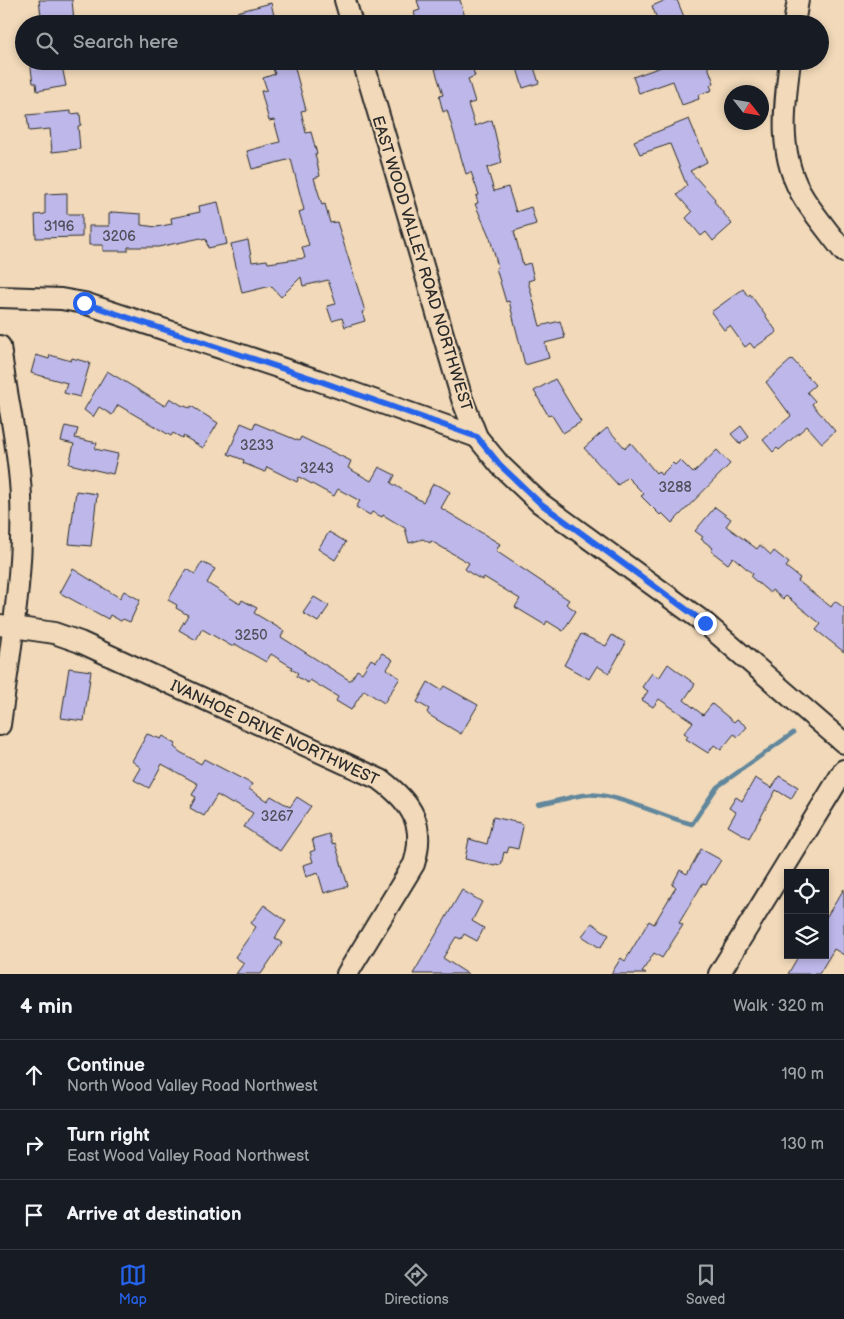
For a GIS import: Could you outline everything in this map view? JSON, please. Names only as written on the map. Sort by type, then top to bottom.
[{"type":"street","points":[[345,0],[349,15]]},
{"type":"street","points":[[796,15],[798,0]]},
{"type":"street","name":"EAST WOOD VALLEY ROAD NORTHWEST","points":[[366,70],[462,399],[477,437],[500,465],[540,503],[705,623],[844,743]]},
{"type":"street","points":[[789,70],[783,135],[790,169],[804,198],[844,252]]},
{"type":"street","points":[[0,297],[61,299],[84,303],[317,380],[477,437]]},
{"type":"street","points":[[0,346],[21,496],[21,556],[6,626],[0,725]]},
{"type":"street","name":"IVANHOE DRIVE NORTHWEST","points":[[6,626],[54,633],[80,642],[381,780],[397,792],[409,807],[416,820],[419,834],[414,864],[347,974]]},
{"type":"street","points":[[720,974],[844,770]]},
{"type":"building","points":[[39,0],[72,0],[73,15],[41,15]]},
{"type":"building","points":[[417,0],[460,0],[464,15],[415,15],[414,12],[420,10]]},
{"type":"building","points":[[666,0],[677,0],[683,15],[656,15],[652,6]]},
{"type":"building","points":[[271,3],[274,15],[238,15],[237,12]]},
{"type":"building","points":[[31,70],[63,70],[66,86],[37,91],[36,83],[33,83]]},
{"type":"building","points":[[273,70],[295,70],[306,110],[301,111],[306,133],[311,132],[317,154],[315,154],[320,176],[314,178],[322,205],[325,204],[330,223],[337,222],[365,311],[362,312],[365,321],[345,327],[342,318],[332,321],[327,306],[336,304],[328,280],[303,286],[301,277],[281,297],[271,286],[242,293],[231,244],[248,240],[252,262],[267,260],[268,263],[305,258],[302,247],[309,245],[299,212],[304,210],[291,159],[252,169],[247,151],[280,142],[274,120],[269,121],[261,91],[267,90],[263,78],[275,74]]},
{"type":"building","points":[[435,70],[473,70],[475,76],[468,79],[475,102],[468,104],[475,126],[492,120],[502,163],[487,168],[494,191],[508,187],[516,212],[531,207],[536,224],[514,231],[523,265],[530,263],[534,279],[528,281],[540,326],[560,321],[565,338],[545,343],[549,358],[525,365],[509,301],[506,302],[496,268],[498,267],[490,238],[475,204],[478,203],[476,196],[479,195],[471,172],[466,174],[447,110],[443,112],[439,96],[443,95]]},
{"type":"building","points":[[518,70],[535,70],[539,83],[523,88]]},
{"type":"building","points":[[653,70],[709,70],[714,83],[710,85],[712,90],[698,95],[699,99],[682,105],[673,81],[639,93],[633,77]]},
{"type":"building","points":[[71,111],[71,114],[80,113],[81,125],[78,126],[80,149],[52,152],[50,129],[29,131],[27,115]]},
{"type":"building","points":[[689,119],[707,162],[690,171],[715,199],[714,201],[732,224],[713,241],[706,232],[701,236],[686,218],[692,212],[677,195],[687,186],[670,144],[640,154],[634,141]]},
{"type":"building","points":[[67,193],[67,214],[82,214],[82,237],[36,238],[35,215],[45,214],[45,194]]},
{"type":"building","points":[[218,202],[227,244],[208,248],[206,239],[202,240],[201,238],[158,247],[128,247],[128,251],[103,251],[103,245],[89,245],[89,226],[109,226],[109,214],[113,212],[141,214],[141,225],[156,227],[172,224],[171,218],[200,212],[199,206]]},
{"type":"building","points":[[743,289],[748,296],[750,294],[777,332],[754,348],[750,343],[745,347],[730,326],[724,330],[711,312]]},
{"type":"building","points":[[36,355],[49,359],[50,355],[71,361],[72,358],[90,363],[80,397],[64,393],[67,383],[31,373]]},
{"type":"building","points":[[792,359],[815,385],[807,392],[815,401],[812,404],[835,431],[822,443],[807,426],[779,450],[777,448],[773,452],[763,440],[791,416],[766,382]]},
{"type":"building","points":[[107,371],[165,406],[170,398],[181,405],[190,408],[191,406],[218,423],[203,448],[183,436],[182,438],[173,433],[171,436],[118,405],[112,415],[99,407],[93,417],[84,410]]},
{"type":"building","points":[[555,379],[581,422],[563,433],[551,414],[548,415],[534,391]]},
{"type":"building","points":[[241,423],[253,428],[255,423],[299,441],[301,437],[351,461],[348,468],[371,481],[379,467],[395,475],[391,483],[423,502],[433,484],[440,486],[450,492],[441,508],[500,544],[496,551],[569,600],[566,604],[576,611],[563,631],[547,621],[545,625],[515,607],[520,599],[484,577],[482,580],[465,569],[469,563],[431,541],[430,543],[423,539],[409,543],[405,528],[383,515],[382,517],[372,512],[370,515],[356,507],[360,501],[338,489],[334,496],[299,477],[297,482],[267,467],[265,472],[243,463],[244,460],[228,454]]},
{"type":"building","points":[[65,426],[78,429],[75,438],[97,443],[95,449],[118,454],[113,474],[69,464],[74,444],[61,441]]},
{"type":"building","points":[[741,426],[749,437],[740,444],[731,434]]},
{"type":"building","points":[[607,428],[625,448],[631,443],[656,473],[658,471],[661,475],[673,463],[675,465],[680,460],[693,473],[717,450],[730,464],[672,523],[662,513],[660,515],[641,496],[644,494],[627,477],[618,485],[584,448]]},
{"type":"building","points":[[76,491],[97,494],[91,546],[69,544]]},
{"type":"building","points":[[715,507],[731,519],[726,526],[757,549],[760,545],[771,555],[774,551],[789,563],[786,567],[800,578],[798,581],[831,607],[835,601],[844,608],[844,652],[816,630],[821,624],[786,596],[783,599],[772,590],[770,593],[751,577],[753,574],[733,557],[728,564],[711,551],[713,548],[701,539],[703,537],[695,531]]},
{"type":"building","points":[[329,532],[346,542],[335,560],[318,549]]},
{"type":"building","points":[[202,562],[215,569],[207,583],[240,604],[242,600],[257,608],[254,613],[284,631],[281,637],[349,680],[351,680],[357,670],[362,673],[371,659],[376,662],[382,653],[393,660],[387,669],[400,678],[384,703],[364,690],[351,710],[336,701],[338,697],[310,680],[308,683],[296,676],[298,673],[291,669],[292,667],[271,654],[266,662],[235,644],[233,647],[202,629],[196,640],[179,630],[188,615],[176,608],[177,605],[168,600],[187,569],[195,574]]},
{"type":"building","points":[[73,569],[120,598],[124,591],[140,600],[130,622],[123,619],[121,621],[110,615],[108,619],[60,593]]},
{"type":"building","points":[[314,597],[329,606],[318,622],[303,613]]},
{"type":"building","points":[[581,634],[606,646],[612,635],[626,643],[609,673],[597,666],[589,679],[564,665]]},
{"type":"building","points":[[668,664],[695,684],[684,700],[703,715],[712,704],[734,722],[737,719],[747,727],[738,737],[734,734],[721,750],[714,745],[708,753],[686,739],[688,736],[684,733],[693,722],[659,699],[653,707],[642,700],[648,691],[642,687],[652,673],[659,678]]},
{"type":"building","points":[[69,668],[91,671],[84,721],[61,718]]},
{"type":"building","points":[[428,682],[441,690],[444,686],[478,705],[461,734],[429,715],[427,712],[429,709],[417,702]]},
{"type":"building","points":[[147,734],[161,739],[163,736],[176,744],[174,747],[180,752],[201,764],[204,759],[252,784],[249,789],[267,801],[271,796],[290,807],[297,797],[311,806],[280,851],[244,827],[253,813],[235,803],[232,804],[217,795],[204,816],[190,808],[196,797],[192,795],[198,784],[162,764],[149,788],[134,780],[141,768],[132,761]]},
{"type":"building","points":[[779,776],[798,787],[791,799],[776,790],[749,838],[728,826],[736,812],[729,808],[736,797],[742,801],[755,778],[772,788]]},
{"type":"building","points":[[493,817],[520,823],[523,827],[518,849],[509,847],[507,853],[504,852],[501,865],[495,864],[495,866],[465,859],[469,839],[487,844]]},
{"type":"building","points":[[329,834],[332,844],[335,843],[348,886],[324,893],[318,873],[306,877],[303,865],[313,862],[310,852],[315,850],[312,839]]},
{"type":"building","points":[[701,849],[721,860],[706,884],[703,883],[679,923],[683,925],[662,958],[654,953],[642,972],[646,974],[611,974],[621,958],[625,961],[649,921],[654,924],[676,887],[672,885],[680,870],[687,874]]},
{"type":"building","points":[[844,889],[844,955],[834,949],[829,957],[829,913]]},
{"type":"building","points":[[462,890],[482,902],[472,921],[484,928],[477,941],[464,934],[461,939],[456,937],[443,958],[468,974],[413,974]]},
{"type":"building","points":[[264,905],[286,921],[275,938],[282,943],[261,974],[236,974],[244,963],[235,957],[256,927],[251,923]]},
{"type":"building","points":[[592,923],[609,935],[600,948],[582,936]]},
{"type":"building","points":[[797,959],[828,959],[819,974],[788,974]]},
{"type":"waterway","points":[[539,805],[578,796],[596,795],[623,801],[692,824],[717,787],[793,733]]},
{"type":"route","points":[[84,303],[317,380],[477,437],[500,465],[540,503],[705,623]]}]
